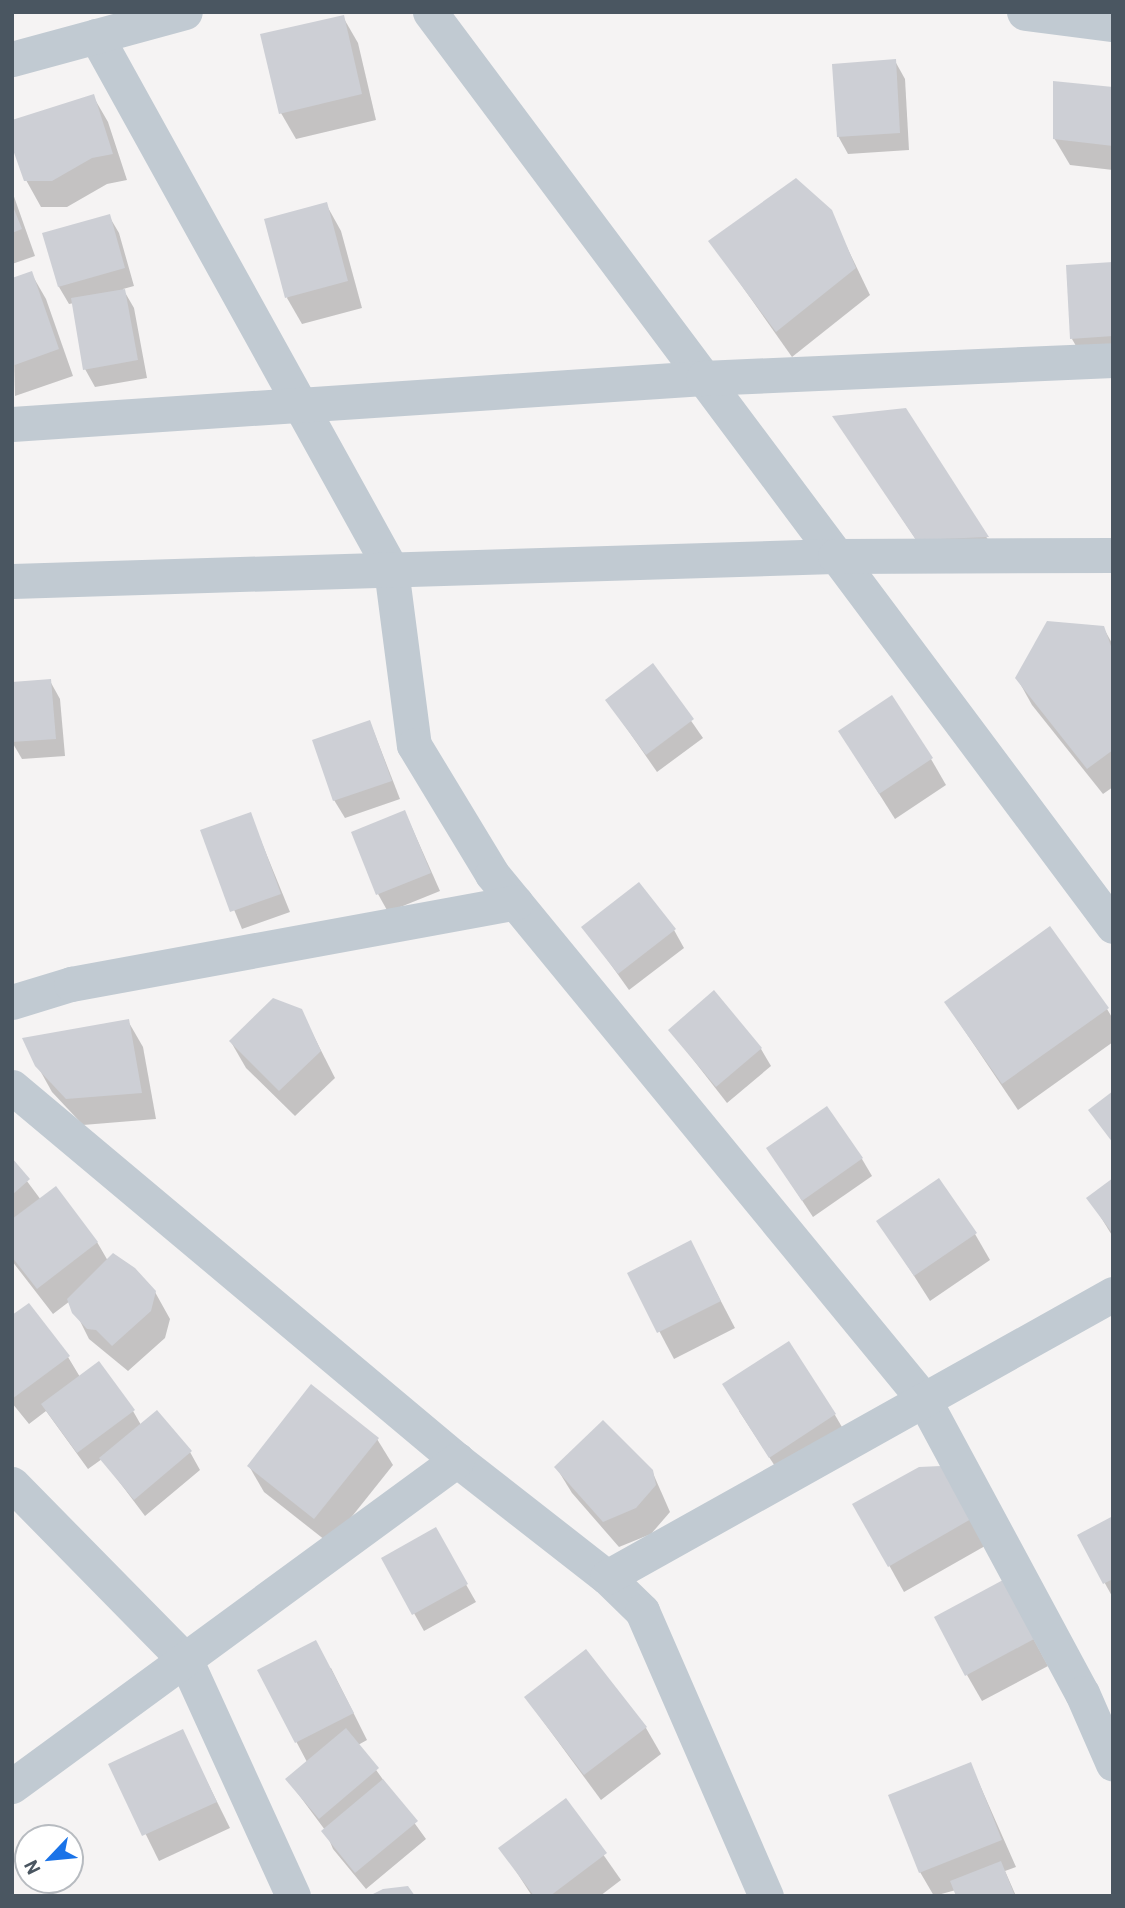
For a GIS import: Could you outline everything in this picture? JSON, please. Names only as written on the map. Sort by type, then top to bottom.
[{"type":"street","points":[[12,59],[185,12]]},
{"type":"street","points":[[430,12],[1113,926]]},
{"type":"street","points":[[1026,12],[1113,23]]},
{"type":"street","points":[[96,36],[391,569],[414,745],[492,874],[924,1400],[1082,1693],[1113,1764]]},
{"type":"street","points":[[12,424],[703,378],[1113,360]]},
{"type":"street","points":[[12,581],[835,556],[1113,555]]},
{"type":"street","points":[[12,1002],[71,984],[516,902]]},
{"type":"street","points":[[12,1087],[457,1460],[607,1577],[642,1611],[766,1896]]},
{"type":"street","points":[[607,1577],[1113,1294]]},
{"type":"street","points":[[12,1786],[457,1460]]},
{"type":"street","points":[[12,1484],[186,1661],[293,1896]]},
{"type":"building","points":[[344,15],[362,94],[279,114],[260,34]]},
{"type":"building","points":[[896,59],[900,133],[837,137],[832,64]]},
{"type":"building","points":[[1053,81],[1113,87],[1113,146],[1053,139]]},
{"type":"building","points":[[94,94],[113,154],[92,158],[52,181],[24,181],[12,147],[12,120]]},
{"type":"building","points":[[796,178],[832,210],[856,268],[776,332],[708,241]]},
{"type":"building","points":[[327,202],[348,281],[285,298],[264,219]]},
{"type":"building","points":[[12,204],[22,229],[12,233]]},
{"type":"building","points":[[110,214],[125,268],[58,287],[42,233]]},
{"type":"building","points":[[1113,262],[1113,336],[1070,339],[1066,265]]},
{"type":"building","points":[[32,271],[59,349],[12,366],[12,278]]},
{"type":"building","points":[[125,289],[138,360],[83,370],[71,298]]},
{"type":"building","points":[[906,408],[989,537],[916,540],[832,416]]},
{"type":"building","points":[[1047,621],[1104,626],[1113,652],[1113,750],[1087,769],[1015,678]]},
{"type":"building","points":[[653,663],[694,719],[646,755],[605,700]]},
{"type":"building","points":[[51,679],[56,739],[12,742],[12,682]]},
{"type":"building","points":[[892,695],[933,758],[879,794],[838,731]]},
{"type":"building","points":[[370,720],[392,781],[333,801],[312,740]]},
{"type":"building","points":[[405,810],[431,873],[376,895],[351,832]]},
{"type":"building","points":[[251,812],[281,894],[230,912],[200,830]]},
{"type":"building","points":[[639,882],[676,929],[618,974],[581,927]]},
{"type":"building","points":[[1050,926],[1109,1008],[1002,1084],[944,1002]]},
{"type":"building","points":[[714,990],[762,1048],[716,1087],[668,1030]]},
{"type":"building","points":[[273,998],[302,1009],[321,1051],[279,1091],[229,1041]]},
{"type":"building","points":[[129,1019],[142,1093],[66,1099],[35,1066],[22,1038]]},
{"type":"building","points":[[1113,1091],[1113,1143],[1088,1110]]},
{"type":"building","points":[[827,1106],[863,1158],[802,1201],[766,1148]]},
{"type":"building","points":[[12,1158],[30,1179],[12,1195]]},
{"type":"building","points":[[939,1178],[977,1233],[914,1276],[876,1221]]},
{"type":"building","points":[[1113,1178],[1113,1234],[1086,1198]]},
{"type":"building","points":[[56,1186],[98,1242],[37,1289],[12,1257],[12,1219]]},
{"type":"building","points":[[691,1240],[721,1301],[657,1333],[627,1273]]},
{"type":"building","points":[[113,1253],[135,1268],[156,1291],[151,1311],[112,1346],[96,1330],[87,1329],[72,1313],[67,1299]]},
{"type":"building","points":[[29,1303],[70,1356],[12,1399],[12,1315]]},
{"type":"building","points":[[789,1341],[836,1414],[769,1458],[722,1384]]},
{"type":"building","points":[[99,1361],[135,1410],[77,1453],[41,1404]]},
{"type":"building","points":[[311,1384],[379,1438],[314,1519],[247,1466]]},
{"type":"building","points":[[157,1410],[192,1451],[134,1500],[99,1458]]},
{"type":"building","points":[[603,1420],[653,1470],[656,1485],[636,1508],[603,1522],[554,1467]]},
{"type":"building","points":[[941,1466],[971,1519],[888,1567],[852,1504],[919,1467]]},
{"type":"building","points":[[1113,1516],[1113,1579],[1103,1584],[1077,1535]]},
{"type":"building","points":[[436,1527],[468,1584],[412,1615],[381,1558]]},
{"type":"building","points":[[1003,1580],[1034,1639],[965,1676],[934,1617]]},
{"type":"building","points":[[316,1640],[354,1713],[295,1743],[257,1670]]},
{"type":"building","points":[[586,1649],[647,1727],[584,1775],[524,1697]]},
{"type":"building","points":[[346,1728],[379,1768],[319,1819],[285,1779]]},
{"type":"building","points":[[183,1729],[217,1802],[142,1836],[108,1764]]},
{"type":"building","points":[[971,1762],[1002,1840],[919,1873],[888,1795]]},
{"type":"building","points":[[383,1779],[418,1821],[355,1873],[321,1831]]},
{"type":"building","points":[[566,1798],[607,1853],[550,1896],[534,1896],[498,1848]]},
{"type":"building","points":[[1001,1861],[1015,1896],[956,1896],[950,1881]]},
{"type":"building","points":[[408,1886],[415,1896],[369,1896],[383,1889]]}]
